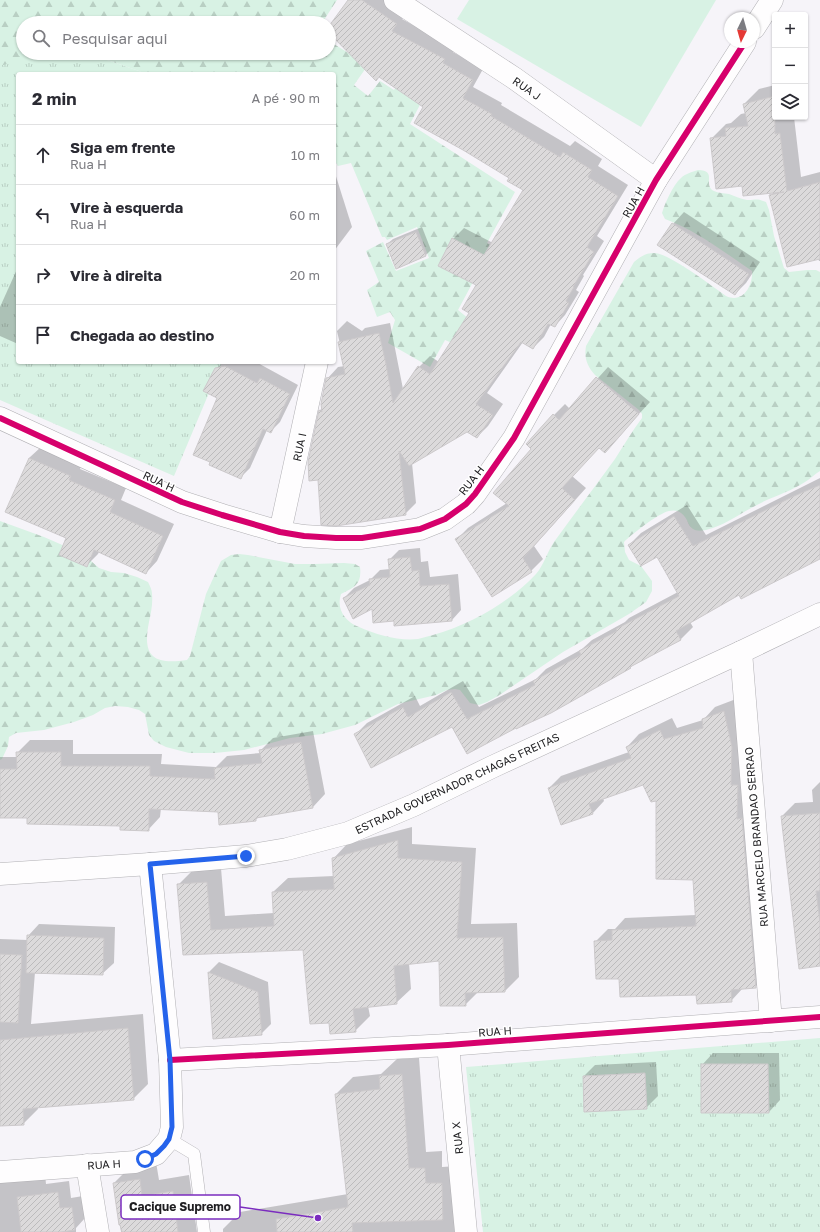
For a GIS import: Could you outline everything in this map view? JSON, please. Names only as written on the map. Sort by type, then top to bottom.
[{"type":"street","name":"RUA J","points":[[395,0],[514,78],[656,180]]},
{"type":"street","points":[[760,19],[772,0]]},
{"type":"street","name":"RUA H","points":[[0,418],[182,502],[280,532],[304,536],[362,538],[420,529],[445,519],[466,504],[484,483],[514,438],[656,180],[741,48]]},
{"type":"street","name":"RUA I","points":[[280,532],[317,364]]},
{"type":"street","name":"ESTRADA GOVERNADOR CHAGAS FREITAS","points":[[0,874],[246,856],[287,849],[348,832],[414,805],[820,614]]},
{"type":"street","name":"RUA MARCELO BRANDAO SERRAO","points":[[741,652],[771,1021]]},
{"type":"street","points":[[150,864],[170,1060],[172,1127],[169,1139]]},
{"type":"street","name":"RUA H","points":[[170,1060],[448,1044],[820,1018]]},
{"type":"street","name":"RUA X","points":[[448,1044],[466,1232]]},
{"type":"street","name":"RUA H","points":[[0,1172],[135,1162],[156,1154],[169,1139]]},
{"type":"street","points":[[86,1165],[98,1232]]},
{"type":"lane","points":[[169,1139],[194,1154],[204,1232]]},
{"type":"green space","points":[[0,0],[337,0],[327,16],[16,16],[16,59],[10,63],[0,66]]},
{"type":"green space","points":[[469,0],[716,0],[641,127],[457,19]]},
{"type":"green space","points":[[0,7],[16,39],[16,60],[107,60],[141,72],[16,72],[16,364],[221,364],[174,476],[0,400]]},
{"type":"green space","points":[[336,45],[368,65],[354,85],[368,96],[380,81],[394,90],[399,82],[424,97],[410,124],[515,192],[487,243],[503,253],[473,282],[458,310],[469,319],[452,343],[445,340],[430,367],[388,343],[395,320],[390,312],[377,317],[367,290],[379,282],[366,251],[383,242],[396,271],[429,258],[417,227],[387,240],[385,237],[382,237],[351,163],[338,166],[336,162],[336,72],[139,71],[107,60],[336,60]]},
{"type":"green space","points":[[698,170],[707,172],[709,175],[709,185],[714,191],[729,194],[745,200],[758,200],[766,202],[774,236],[784,268],[789,272],[816,270],[820,272],[820,471],[799,486],[761,503],[713,528],[700,531],[695,530],[690,526],[680,512],[675,510],[665,513],[652,520],[624,542],[625,552],[629,560],[641,566],[652,581],[652,591],[646,602],[629,614],[563,652],[498,696],[479,705],[470,703],[460,690],[447,690],[436,695],[398,704],[355,725],[322,734],[290,738],[244,750],[215,753],[189,753],[166,747],[154,741],[149,735],[145,714],[139,710],[128,707],[115,706],[105,708],[93,715],[74,722],[44,730],[16,733],[9,737],[8,746],[2,759],[0,760],[0,521],[44,537],[83,554],[99,568],[111,572],[124,573],[148,582],[152,591],[152,601],[147,643],[153,656],[166,661],[187,660],[190,656],[206,594],[221,561],[231,555],[248,555],[295,564],[355,564],[360,567],[360,577],[359,581],[354,587],[341,594],[340,605],[343,614],[354,625],[366,630],[388,637],[403,639],[420,639],[447,631],[475,619],[502,603],[526,584],[539,570],[554,542],[615,459],[642,418],[642,414],[639,410],[595,375],[588,365],[585,354],[586,346],[634,262],[648,254],[661,254],[680,264],[726,296],[737,298],[742,296],[749,288],[752,271],[721,249],[677,224],[665,219],[662,213],[670,194],[678,181],[684,175]]},
{"type":"green space","points":[[820,1038],[820,1232],[483,1232],[466,1067]]},
{"type":"building","points":[[348,0],[362,0],[397,24],[392,31],[445,59],[443,63],[473,80],[463,98],[492,114],[491,116],[560,157],[563,152],[592,170],[588,177],[618,196],[587,247],[594,252],[573,287],[566,301],[569,303],[555,327],[548,324],[533,349],[521,342],[476,404],[493,415],[477,438],[467,432],[409,466],[399,451],[406,515],[336,526],[321,525],[318,480],[309,481],[308,462],[319,410],[322,412],[321,404],[326,378],[345,374],[338,342],[379,333],[393,403],[418,366],[430,374],[469,313],[462,309],[476,285],[438,266],[452,238],[484,255],[523,190],[507,181],[509,178],[414,123],[423,107],[379,77],[376,81],[336,40],[336,16]]},
{"type":"building","points":[[772,97],[772,120],[775,120],[775,134],[780,133],[787,191],[820,182],[820,259],[787,267],[769,195],[784,192],[743,196],[742,186],[716,189],[710,138],[726,136],[725,128],[748,126],[743,104]]},
{"type":"building","points":[[672,223],[749,274],[735,295],[657,245]]},
{"type":"building","points":[[416,232],[426,256],[396,269],[386,244]]},
{"type":"building","points":[[225,366],[257,383],[260,378],[290,394],[271,433],[263,429],[241,479],[209,465],[210,462],[193,455],[217,398],[203,391],[215,368]]},
{"type":"building","points":[[596,377],[639,414],[605,453],[599,448],[562,488],[575,500],[523,558],[532,572],[492,597],[455,539],[509,506],[493,493],[531,449],[526,444],[553,414],[559,420]]},
{"type":"building","points":[[29,458],[71,476],[69,480],[115,500],[110,512],[163,536],[146,574],[94,550],[87,567],[59,555],[66,538],[5,512]]},
{"type":"building","points":[[820,485],[820,559],[741,599],[739,595],[676,631],[681,640],[630,667],[631,668],[551,713],[516,728],[467,754],[452,727],[371,768],[354,734],[403,707],[408,717],[451,692],[467,719],[535,685],[533,681],[581,655],[579,651],[617,631],[616,629],[679,596],[657,557],[641,566],[628,545],[674,516],[693,546],[794,496]]},
{"type":"building","points":[[410,557],[412,571],[419,570],[420,586],[449,584],[452,621],[394,626],[394,621],[373,623],[372,609],[353,619],[343,598],[370,585],[369,579],[390,577],[388,559]]},
{"type":"building","points":[[724,711],[732,747],[731,785],[738,785],[737,819],[742,818],[756,988],[731,990],[732,1002],[697,1004],[696,995],[620,997],[619,979],[596,979],[594,941],[612,940],[612,930],[696,926],[693,880],[656,879],[656,801],[651,802],[643,785],[589,804],[593,814],[561,825],[548,788],[631,758],[626,747],[660,730],[664,739],[703,728],[702,719]]},
{"type":"building","points":[[301,742],[313,808],[256,818],[256,821],[219,825],[218,812],[149,809],[149,831],[120,830],[120,826],[27,824],[27,818],[0,818],[0,769],[17,769],[16,752],[61,752],[61,766],[150,766],[150,776],[215,779],[214,768],[262,763],[259,750]]},
{"type":"building","points":[[820,813],[820,891],[816,891],[820,922],[820,966],[799,969],[781,816]]},
{"type":"building","points":[[398,840],[398,858],[462,862],[457,938],[503,937],[505,992],[465,993],[466,1006],[440,1006],[439,961],[394,966],[397,1004],[353,1009],[356,1032],[330,1034],[329,1023],[310,1024],[303,950],[183,955],[177,884],[207,882],[211,930],[274,926],[272,892],[334,889],[332,858]]},
{"type":"building","points":[[27,935],[104,938],[103,975],[26,973]]},
{"type":"building","points":[[0,954],[22,955],[18,1023],[0,1022]]},
{"type":"building","points":[[208,972],[258,992],[262,1035],[213,1039]]},
{"type":"building","points":[[128,1028],[134,1100],[23,1109],[24,1125],[0,1126],[0,1040]]},
{"type":"building","points":[[701,1064],[768,1064],[769,1113],[701,1113]]},
{"type":"building","points":[[645,1073],[647,1109],[584,1112],[583,1076]]},
{"type":"building","points":[[402,1074],[409,1168],[425,1168],[426,1183],[442,1183],[443,1220],[352,1223],[353,1232],[277,1232],[276,1219],[348,1207],[335,1094],[380,1089],[379,1076]]},
{"type":"building","points":[[140,1179],[142,1196],[173,1191],[178,1232],[122,1232],[119,1225],[113,1183]]},
{"type":"building","points":[[58,1192],[60,1208],[72,1207],[75,1230],[61,1232],[21,1232],[17,1197]]},
{"type":"cycle path","points":[[0,418],[182,502],[280,532],[304,536],[362,538],[420,529],[445,519],[466,504],[475,494],[514,438],[656,180],[741,48]]},
{"type":"cycle path","points":[[170,1060],[448,1045],[820,1017]]},
{"type":"place","name":"Cacique Supremo","points":[[318,1218]]},
{"type":"route","points":[[145,1159],[156,1154],[164,1146],[169,1139],[172,1127],[170,1060],[150,864],[246,856]]}]
